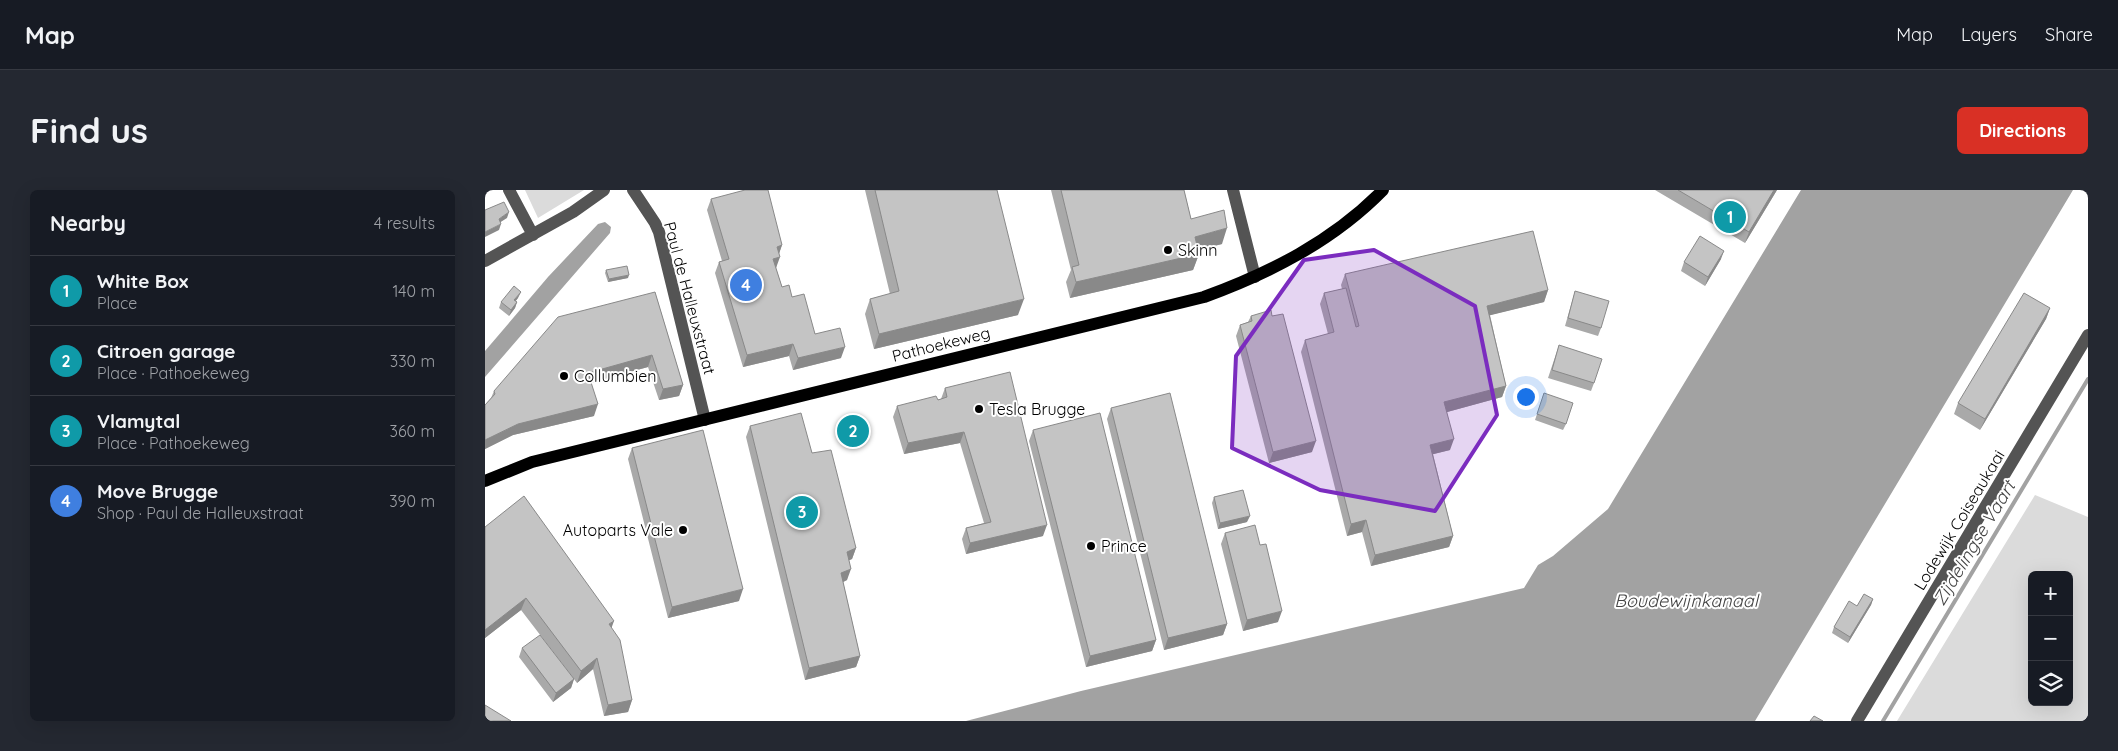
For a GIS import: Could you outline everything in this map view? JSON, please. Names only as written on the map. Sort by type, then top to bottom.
[{"type":"main road","name":"Pathoekeweg","points":[[485,481],[532,462],[1204,297],[1255,277],[1292,259],[1321,241],[1383,190]]},
{"type":"street","points":[[509,190],[533,235]]},
{"type":"street","points":[[485,260],[533,235],[604,190]]},
{"type":"street","name":"Paul de Halleuxstraat","points":[[633,190],[659,232],[705,420]]},
{"type":"street","points":[[1233,190],[1255,277]]},
{"type":"street","name":"Lodewijk Coiseaukaai","points":[[1857,721],[2088,335]]},
{"type":"highlighted area","points":[[1374,250],[1475,306],[1497,415],[1435,511],[1320,490],[1232,448],[1236,356],[1304,260]]},
{"type":"shaded area","points":[[525,190],[584,190],[538,218]]},
{"type":"shaded area","points":[[2035,495],[2088,517],[2088,721],[1897,721]]},
{"type":"water","name":"Boudewijnkanaal","points":[[1801,190],[2073,190],[1755,721],[966,721],[1081,691],[1524,588],[1538,565],[1553,556],[1608,509]]},
{"type":"water","points":[[605,222],[611,227],[610,233],[485,377],[485,351],[548,277],[598,224]]},
{"type":"building","points":[[745,190],[768,190],[782,245],[777,247],[780,257],[773,259],[782,287],[789,285],[792,297],[804,294],[815,334],[840,328],[845,347],[798,358],[793,344],[747,355],[719,262],[729,259],[711,199]]},
{"type":"building","points":[[875,190],[997,190],[1024,299],[879,334],[870,299],[899,291]]},
{"type":"building","points":[[1061,190],[1184,190],[1191,219],[1224,210],[1227,228],[1195,237],[1199,254],[1076,282],[1072,267],[1079,265]]},
{"type":"building","points":[[1678,190],[1774,190],[1749,232]]},
{"type":"building","points":[[504,202],[509,212],[499,219],[501,224],[485,232],[485,210]]},
{"type":"building","points":[[1533,231],[1548,290],[1487,306],[1506,386],[1444,402],[1454,439],[1430,445],[1453,536],[1375,555],[1366,520],[1351,524],[1305,340],[1334,332],[1324,293],[1346,288],[1356,327],[1359,326],[1345,274]]},
{"type":"building","points":[[1700,236],[1724,251],[1708,277],[1684,262]]},
{"type":"building","points":[[627,266],[629,275],[609,279],[606,270]]},
{"type":"building","points":[[514,286],[521,292],[514,300],[517,302],[511,310],[501,302]]},
{"type":"building","points":[[1575,291],[1609,301],[1601,328],[1568,318]]},
{"type":"building","name":"Collumbien","points":[[655,292],[683,385],[663,389],[652,355],[588,373],[598,404],[518,424],[485,440],[485,405],[495,394],[494,391],[558,317]]},
{"type":"building","points":[[2024,293],[2050,308],[1985,419],[1958,403]]},
{"type":"building","points":[[1271,310],[1272,316],[1283,314],[1316,441],[1273,452],[1240,325],[1252,321],[1251,316]]},
{"type":"building","points":[[1559,345],[1602,359],[1594,383],[1552,370]]},
{"type":"building","points":[[1010,372],[1047,525],[970,543],[966,528],[991,522],[964,432],[908,443],[897,406],[936,396],[938,400],[947,397],[945,388]]},
{"type":"building","points":[[1170,393],[1227,624],[1168,638],[1111,408]]},
{"type":"building","points":[[1544,393],[1573,403],[1566,424],[1537,414]]},
{"type":"building","points":[[801,413],[812,453],[831,450],[856,548],[847,552],[851,569],[841,573],[860,656],[809,668],[750,426]]},
{"type":"building","name":"Prince","points":[[1100,413],[1156,640],[1090,656],[1033,430]]},
{"type":"building","points":[[856,423],[858,431],[853,432],[851,425]]},
{"type":"building","name":"Autoparts Vale","points":[[703,430],[743,589],[672,607],[632,448]]},
{"type":"building","points":[[1243,490],[1250,516],[1220,523],[1214,497]]},
{"type":"building","points":[[524,496],[614,621],[609,624],[620,640],[632,700],[608,705],[597,658],[581,671],[526,598],[485,630],[485,527]]},
{"type":"building","points":[[1255,525],[1260,545],[1266,544],[1282,611],[1247,620],[1225,533]]},
{"type":"building","points":[[1864,594],[1873,599],[1850,637],[1834,627],[1849,601],[1857,606]]},
{"type":"building","points":[[540,635],[574,679],[556,693],[522,648]]},
{"type":"building","points":[[485,705],[511,721],[485,721]]},
{"type":"building","points":[[1814,716],[1823,721],[1810,721]]},
{"type":"waterway","name":"Zijdelingse Vaart","points":[[1883,721],[2088,379]]},
{"type":"place","name":"White Box","points":[[1730,217]]},
{"type":"place","name":"Skinn","points":[[1168,250]]},
{"type":"place","name":"Move Brugge","points":[[746,285]]},
{"type":"place","name":"Collumbien","points":[[564,376]]},
{"type":"place","name":"Tesla Brugge","points":[[979,409]]},
{"type":"place","name":"Citroen garage","points":[[853,431]]},
{"type":"place","name":"Vlamytal","points":[[802,512]]},
{"type":"place","name":"Autoparts Vale","points":[[683,530]]},
{"type":"place","name":"Prince","points":[[1091,546]]}]
